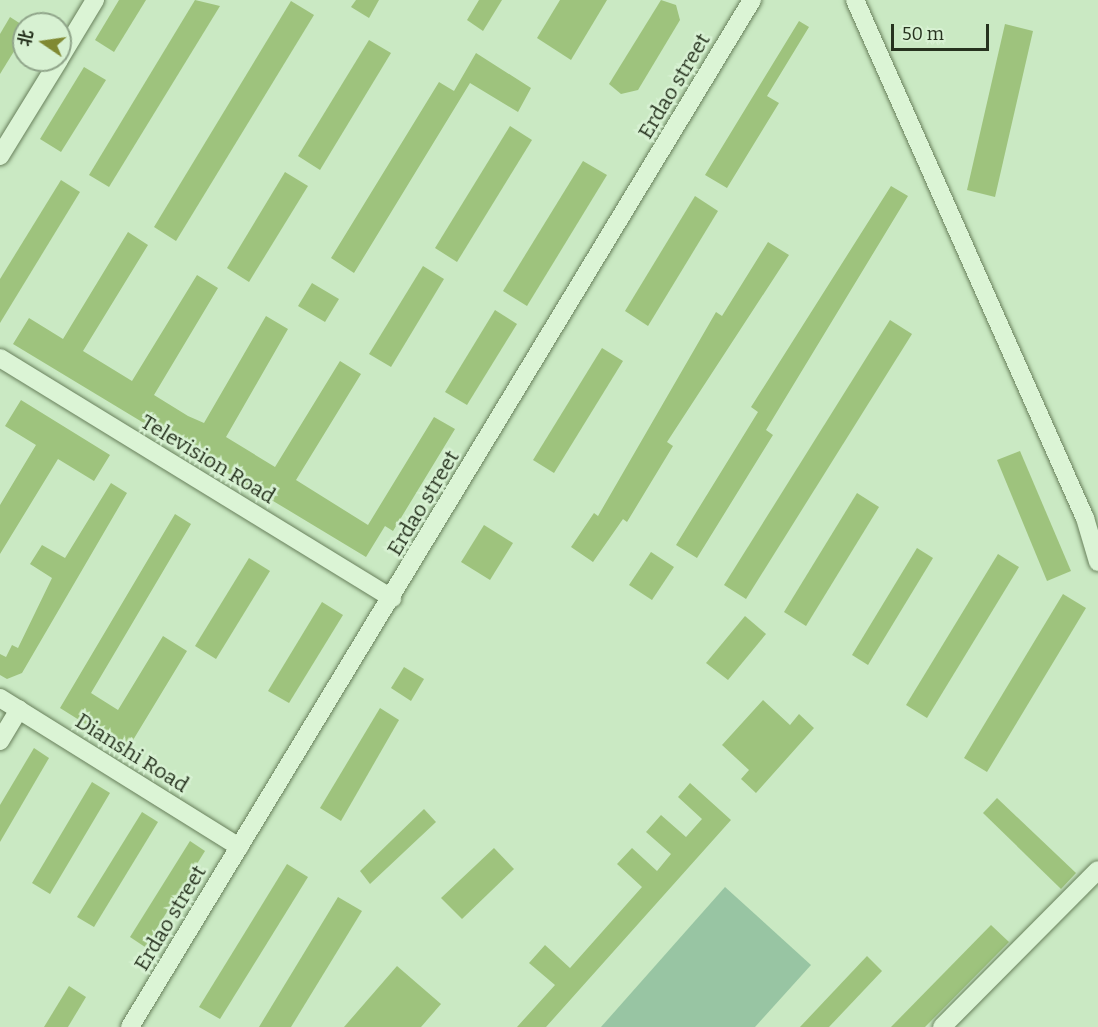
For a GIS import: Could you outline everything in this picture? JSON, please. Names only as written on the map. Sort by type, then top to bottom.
[{"type":"street","points":[[72,38],[95,0]]},
{"type":"street","name":"Erdao street","points":[[130,1027],[393,598],[752,0]]},
{"type":"street","points":[[855,0],[1085,518],[1098,562]]},
{"type":"street","points":[[0,156],[51,72]]},
{"type":"street","name":"Television Road","points":[[0,358],[393,598]]},
{"type":"street","name":"Dianshi Road","points":[[0,698],[239,847]]},
{"type":"street","points":[[0,741],[19,709]]},
{"type":"street","points":[[942,1027],[1098,870]]},
{"type":"green space","points":[[725,887],[811,965],[755,1027],[601,1027]]},
{"type":"building","points":[[119,0],[146,0],[114,52],[95,40]]},
{"type":"building","points":[[195,0],[220,6],[109,187],[89,175]]},
{"type":"building","points":[[356,0],[379,0],[369,18],[351,7]]},
{"type":"building","points":[[479,0],[502,0],[483,31],[467,20]]},
{"type":"building","points":[[560,0],[607,0],[571,60],[537,38]]},
{"type":"building","points":[[661,0],[676,5],[680,20],[638,90],[621,94],[609,84]]},
{"type":"building","points":[[291,1],[314,15],[176,241],[154,227]]},
{"type":"building","points":[[10,17],[12,18],[12,54],[0,74],[0,34]]},
{"type":"building","points":[[799,21],[809,27],[767,96],[779,103],[727,188],[705,175]]},
{"type":"building","points":[[1005,24],[1033,31],[995,197],[967,190]]},
{"type":"building","points":[[369,40],[391,53],[320,170],[298,156]]},
{"type":"building","points":[[476,53],[531,88],[518,112],[470,83],[354,273],[331,258],[439,82],[454,91]]},
{"type":"building","points":[[84,67],[106,80],[61,152],[40,139]]},
{"type":"building","points":[[510,126],[532,140],[457,262],[435,248]]},
{"type":"building","points":[[583,161],[607,175],[527,306],[503,291]]},
{"type":"building","points":[[285,172],[308,186],[249,282],[227,268]]},
{"type":"building","points":[[61,180],[80,192],[0,323],[0,279]]},
{"type":"building","points":[[891,186],[908,196],[766,430],[773,435],[697,558],[676,545],[758,412],[751,407]]},
{"type":"building","points":[[695,196],[718,211],[648,326],[625,311]]},
{"type":"building","points":[[128,232],[148,245],[83,351],[132,381],[197,275],[218,288],[154,395],[204,423],[266,316],[288,329],[226,437],[275,467],[340,361],[361,374],[296,480],[368,525],[434,417],[455,429],[393,531],[385,526],[366,557],[13,344],[29,318],[63,339]]},
{"type":"building","points":[[768,242],[789,255],[667,442],[673,446],[627,522],[623,519],[593,562],[571,547],[594,513],[598,516],[716,312],[722,316]]},
{"type":"building","points":[[423,266],[444,279],[391,367],[369,354]]},
{"type":"building","points":[[312,283],[339,299],[325,322],[298,306]]},
{"type":"building","points":[[495,310],[517,324],[467,405],[445,392]]},
{"type":"building","points":[[890,320],[912,334],[746,599],[724,585]]},
{"type":"building","points":[[602,348],[623,361],[554,473],[533,460]]},
{"type":"building","points":[[21,400],[110,455],[94,481],[58,459],[0,554],[0,505],[36,445],[5,426]]},
{"type":"building","points":[[1020,451],[1071,571],[1047,581],[997,460]]},
{"type":"building","points":[[111,483],[127,493],[22,673],[7,679],[0,675],[0,654],[6,657],[12,645],[18,648],[52,578],[30,564],[42,545],[65,558]]},
{"type":"building","points":[[857,493],[879,507],[806,626],[784,612]]},
{"type":"building","points":[[175,514],[191,524],[91,693],[118,710],[163,636],[187,651],[127,750],[60,708]]},
{"type":"building","points":[[484,525],[513,543],[490,580],[461,562]]},
{"type":"building","points":[[917,548],[933,558],[868,665],[852,655]]},
{"type":"building","points":[[651,552],[674,567],[652,600],[629,585]]},
{"type":"building","points":[[998,554],[1019,567],[927,718],[906,705]]},
{"type":"building","points":[[249,558],[270,571],[216,659],[195,646]]},
{"type":"building","points":[[1063,594],[1086,608],[987,772],[964,758]]},
{"type":"building","points":[[322,602],[343,615],[289,703],[268,691]]},
{"type":"building","points":[[745,616],[766,634],[728,680],[706,663]]},
{"type":"building","points":[[404,667],[424,679],[411,701],[391,688]]},
{"type":"building","points":[[763,700],[790,725],[799,714],[814,728],[756,793],[741,779],[749,770],[722,745]]},
{"type":"building","points":[[380,708],[399,720],[341,821],[320,808]]},
{"type":"building","points":[[34,748],[49,758],[0,842],[0,805]]},
{"type":"building","points":[[92,782],[110,793],[50,894],[32,883]]},
{"type":"building","points":[[690,783],[731,820],[546,1027],[517,1027],[555,985],[529,963],[545,945],[570,968],[642,887],[617,864],[632,848],[657,871],[671,854],[646,832],[661,815],[686,837],[702,819],[678,797]]},
{"type":"building","points":[[997,798],[1076,873],[1061,889],[983,813]]},
{"type":"building","points":[[424,809],[436,822],[370,884],[360,871]]},
{"type":"building","points":[[142,812],[158,822],[94,927],[77,917]]},
{"type":"building","points":[[190,841],[205,851],[145,947],[130,937]]},
{"type":"building","points":[[494,848],[514,869],[462,919],[441,898]]},
{"type":"building","points":[[287,864],[308,877],[220,1019],[199,1007]]},
{"type":"building","points":[[338,897],[362,911],[291,1027],[259,1027]]},
{"type":"building","points":[[991,925],[1009,942],[925,1027],[891,1027]]},
{"type":"building","points":[[867,956],[882,971],[829,1027],[800,1027]]},
{"type":"building","points":[[397,966],[441,1004],[421,1027],[344,1027]]},
{"type":"building","points":[[69,986],[86,997],[68,1027],[44,1027]]}]
